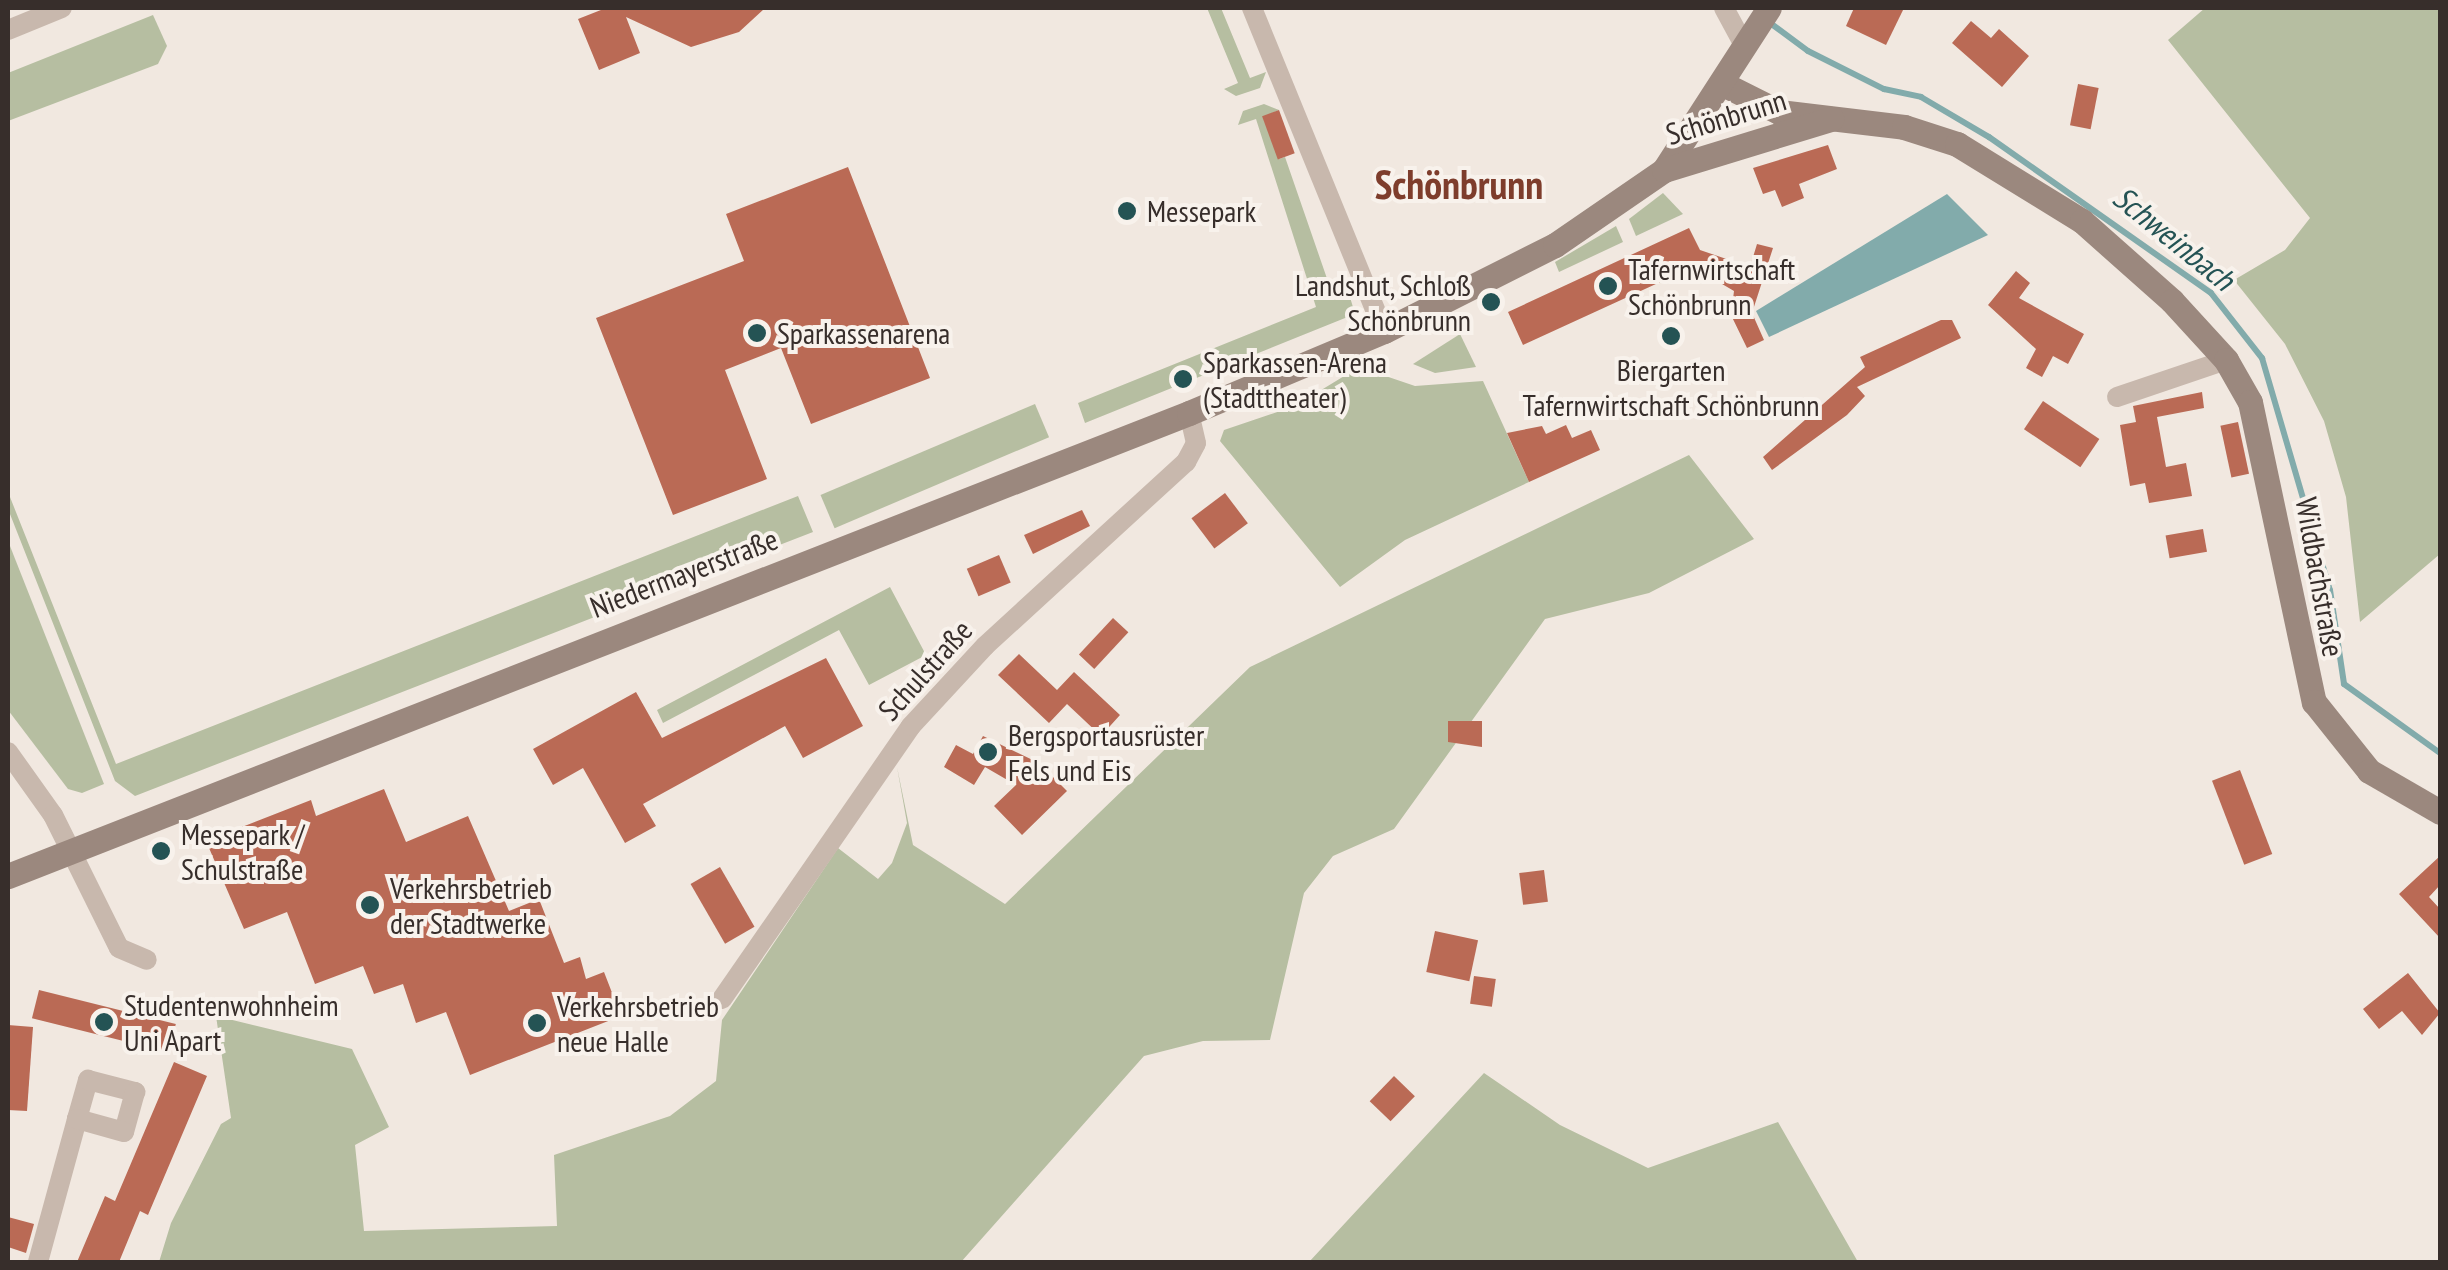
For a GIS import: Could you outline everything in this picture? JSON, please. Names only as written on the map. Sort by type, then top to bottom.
[{"type":"main road","points":[[1664,170],[1756,27]]},
{"type":"main road","name":"Schönbrunn","points":[[1721,82],[1779,112],[1924,131],[2016,178],[2114,246],[2226,360]]},
{"type":"main road","name":"Schönbrunn","points":[[1384,332],[1555,245],[1664,170],[1831,120]]},
{"type":"main road","name":"Niedermayerstraße","points":[[8,876],[1189,413],[1384,332]]},
{"type":"main road","name":"Wildbachstraße","points":[[2226,360],[2260,431],[2296,648],[2314,702],[2369,771],[2440,812]]},
{"type":"street","points":[[8,30],[62,8]]},
{"type":"street","points":[[1252,8],[1384,332]]},
{"type":"street","points":[[1724,8],[1756,27]]},
{"type":"street","points":[[2117,397],[2226,360]]},
{"type":"street","name":"Schulstraße","points":[[722,999],[910,726],[985,646],[1186,462],[1196,444],[1189,413]]},
{"type":"street","points":[[8,752],[73,852],[119,948],[147,960]]},
{"type":"street","points":[[38,1262],[77,1119]]},
{"type":"green space","points":[[1207,8],[1221,8],[1250,78],[1266,72],[1260,88],[1236,96],[1224,89],[1238,83]]},
{"type":"green space","points":[[2205,8],[2440,8],[2440,554],[2360,622],[2346,497],[2324,421],[2285,344],[2234,280],[2285,250],[2310,218],[2168,40]]},
{"type":"green space","points":[[153,15],[167,46],[158,64],[8,121],[8,73]]},
{"type":"green space","points":[[1264,104],[1279,110],[1263,117],[1279,159],[1285,157],[1332,293],[1347,287],[1355,314],[1085,423],[1078,403],[1316,307],[1256,119],[1238,125],[1243,111]]},
{"type":"green space","points":[[1663,193],[1683,214],[1636,236],[1629,219]]},
{"type":"green space","points":[[1616,226],[1623,242],[1559,272],[1555,262]]},
{"type":"green space","points":[[1460,334],[1476,367],[1435,373],[1413,364]]},
{"type":"green space","points":[[1359,367],[1415,386],[1483,381],[1529,482],[1405,540],[1340,587],[1220,441],[1224,430],[1295,406]]},
{"type":"green space","points":[[1035,404],[1049,437],[835,528],[821,495]]},
{"type":"green space","points":[[1689,455],[1754,539],[1649,593],[1545,619],[1394,829],[1333,856],[1304,893],[1270,1040],[1203,1041],[1144,1056],[961,1262],[159,1262],[171,1223],[221,1124],[231,1118],[216,1016],[352,1049],[389,1127],[355,1145],[364,1231],[557,1226],[554,1155],[670,1116],[716,1081],[722,1020],[838,848],[878,879],[892,863],[907,823],[897,767],[913,845],[1005,904],[1250,667]]},
{"type":"green space","points":[[8,492],[116,764],[798,496],[813,532],[135,796],[115,781],[8,509]]},
{"type":"green space","points":[[8,541],[104,784],[82,793],[68,789],[8,710]]},
{"type":"green space","points":[[890,587],[926,655],[869,685],[839,630],[663,723],[657,710]]},
{"type":"green space","points":[[1484,1073],[1560,1125],[1648,1168],[1778,1122],[1858,1262],[1309,1262]]},
{"type":"water","points":[[1947,194],[1988,235],[1769,337],[1756,311]]},
{"type":"building","points":[[606,8],[765,8],[739,32],[691,47],[626,17],[640,53],[599,70],[578,19]]},
{"type":"building","points":[[1854,8],[1904,8],[1886,45],[1846,26]]},
{"type":"building","points":[[1971,21],[1991,38],[1999,29],[2029,56],[2002,87],[1952,43]]},
{"type":"building","points":[[2078,84],[2099,88],[2091,129],[2070,125]]},
{"type":"building","points":[[1279,110],[1295,153],[1278,159],[1262,116]]},
{"type":"building","points":[[1828,145],[1837,169],[1799,184],[1804,198],[1782,207],[1775,190],[1763,194],[1753,168]]},
{"type":"building","name":"Sparkassenarena","points":[[848,167],[930,378],[811,424],[781,348],[725,370],[767,479],[673,515],[596,318],[744,261],[726,214]]},
{"type":"building","points":[[1689,228],[1700,250],[1750,267],[1757,244],[1773,248],[1752,313],[1764,340],[1747,348],[1731,315],[1734,291],[1693,267],[1523,345],[1508,312]]},
{"type":"building","points":[[2016,271],[2030,283],[2019,298],[2084,334],[2068,364],[2053,356],[2042,377],[2026,368],[2036,349],[1988,305]]},
{"type":"building","points":[[1941,320],[1952,320],[1961,338],[1857,387],[1865,396],[1847,415],[1772,470],[1763,457],[1865,367],[1860,357]]},
{"type":"building","points":[[2202,392],[2204,408],[2157,417],[2166,467],[2186,463],[2192,496],[2149,503],[2145,483],[2130,486],[2120,425],[2136,422],[2133,406]]},
{"type":"building","points":[[2043,401],[2099,439],[2080,467],[2024,429]]},
{"type":"building","points":[[2238,422],[2249,474],[2231,478],[2220,426]]},
{"type":"building","points":[[1566,425],[1572,438],[1591,430],[1600,450],[1529,482],[1507,433],[1542,426],[1546,434]]},
{"type":"building","points":[[1225,493],[1248,523],[1214,549],[1191,518]]},
{"type":"building","points":[[1082,510],[1090,526],[1033,554],[1024,535]]},
{"type":"building","points":[[2203,529],[2207,552],[2170,558],[2166,536]]},
{"type":"building","points":[[999,555],[1011,583],[979,596],[967,569]]},
{"type":"building","points":[[1113,618],[1128,632],[1094,669],[1079,655]]},
{"type":"building","points":[[1019,654],[1057,690],[1074,672],[1120,715],[1101,736],[1067,704],[1049,723],[998,675]]},
{"type":"building","points":[[826,658],[863,726],[803,758],[785,726],[643,804],[656,826],[625,843],[583,768],[553,785],[533,749],[636,692],[662,738]]},
{"type":"building","points":[[1448,721],[1482,721],[1482,747],[1448,742]]},
{"type":"building","points":[[983,736],[1039,763],[1067,791],[1022,835],[994,806],[1016,785],[985,767],[974,785],[944,767],[956,745],[973,754]]},
{"type":"building","points":[[2240,770],[2272,854],[2244,865],[2212,781]]},
{"type":"building","name":"Verkehrsbetrieb der Stadtwerke","points":[[384,789],[406,842],[468,816],[509,911],[539,899],[564,963],[580,957],[586,979],[604,972],[621,1016],[470,1075],[446,1012],[416,1023],[403,984],[374,994],[363,966],[315,984],[287,912],[244,929],[206,841],[311,800],[316,816]]},
{"type":"building","points":[[2440,856],[2440,885],[2429,897],[2440,909],[2440,938],[2399,894]]},
{"type":"building","points":[[720,867],[754,927],[725,944],[691,884]]},
{"type":"building","points":[[1544,870],[1548,902],[1523,905],[1519,873]]},
{"type":"building","points":[[1435,931],[1478,940],[1469,981],[1426,972]]},
{"type":"building","points":[[2408,973],[2440,1013],[2422,1035],[2402,1011],[2379,1029],[2363,1009]]},
{"type":"building","points":[[1474,976],[1496,979],[1492,1007],[1470,1004]]},
{"type":"building","name":"Studentenwohnheim Uni Apart","points":[[39,990],[176,1024],[169,1052],[32,1018]]},
{"type":"building","points":[[8,1025],[33,1027],[27,1111],[8,1110]]},
{"type":"building","points":[[174,1062],[207,1076],[148,1215],[140,1211],[119,1262],[77,1262],[105,1196],[115,1201]]},
{"type":"building","points":[[1394,1076],[1415,1096],[1391,1121],[1370,1101]]},
{"type":"building","points":[[8,1217],[34,1224],[26,1253],[8,1247]]},
{"type":"waterway","name":"Schweinbach","points":[[1766,20],[1808,51],[1884,89],[1921,97],[1989,137],[2211,293],[2262,358],[2330,590],[2344,684],[2440,753]]},
{"type":"place","name":"Messepark","points":[[1127,211]]},
{"type":"place","name":"Tafernwirtschaft Schönbrunn","points":[[1608,286]]},
{"type":"place","name":"Landshut, Schloß Schönbrunn","points":[[1491,302]]},
{"type":"place","name":"Sparkassenarena","points":[[757,333]]},
{"type":"place","name":"Biergarten Tafernwirtschaft Schönbrunn","points":[[1671,336]]},
{"type":"place","name":"Sparkassen-Arena (Stadttheater)","points":[[1183,379]]},
{"type":"place","name":"Bergsportausrüster Fels und Eis","points":[[988,752]]},
{"type":"place","name":"Messepark / Schulstraße","points":[[161,851]]},
{"type":"place","name":"Verkehrsbetrieb der Stadtwerke","points":[[370,905]]},
{"type":"place","name":"Studentenwohnheim Uni Apart","points":[[104,1022]]},
{"type":"place","name":"Verkehrsbetrieb neue Halle","points":[[537,1023]]},
{"type":"district","name":"Schönbrunn","points":[[1459,184]]}]
